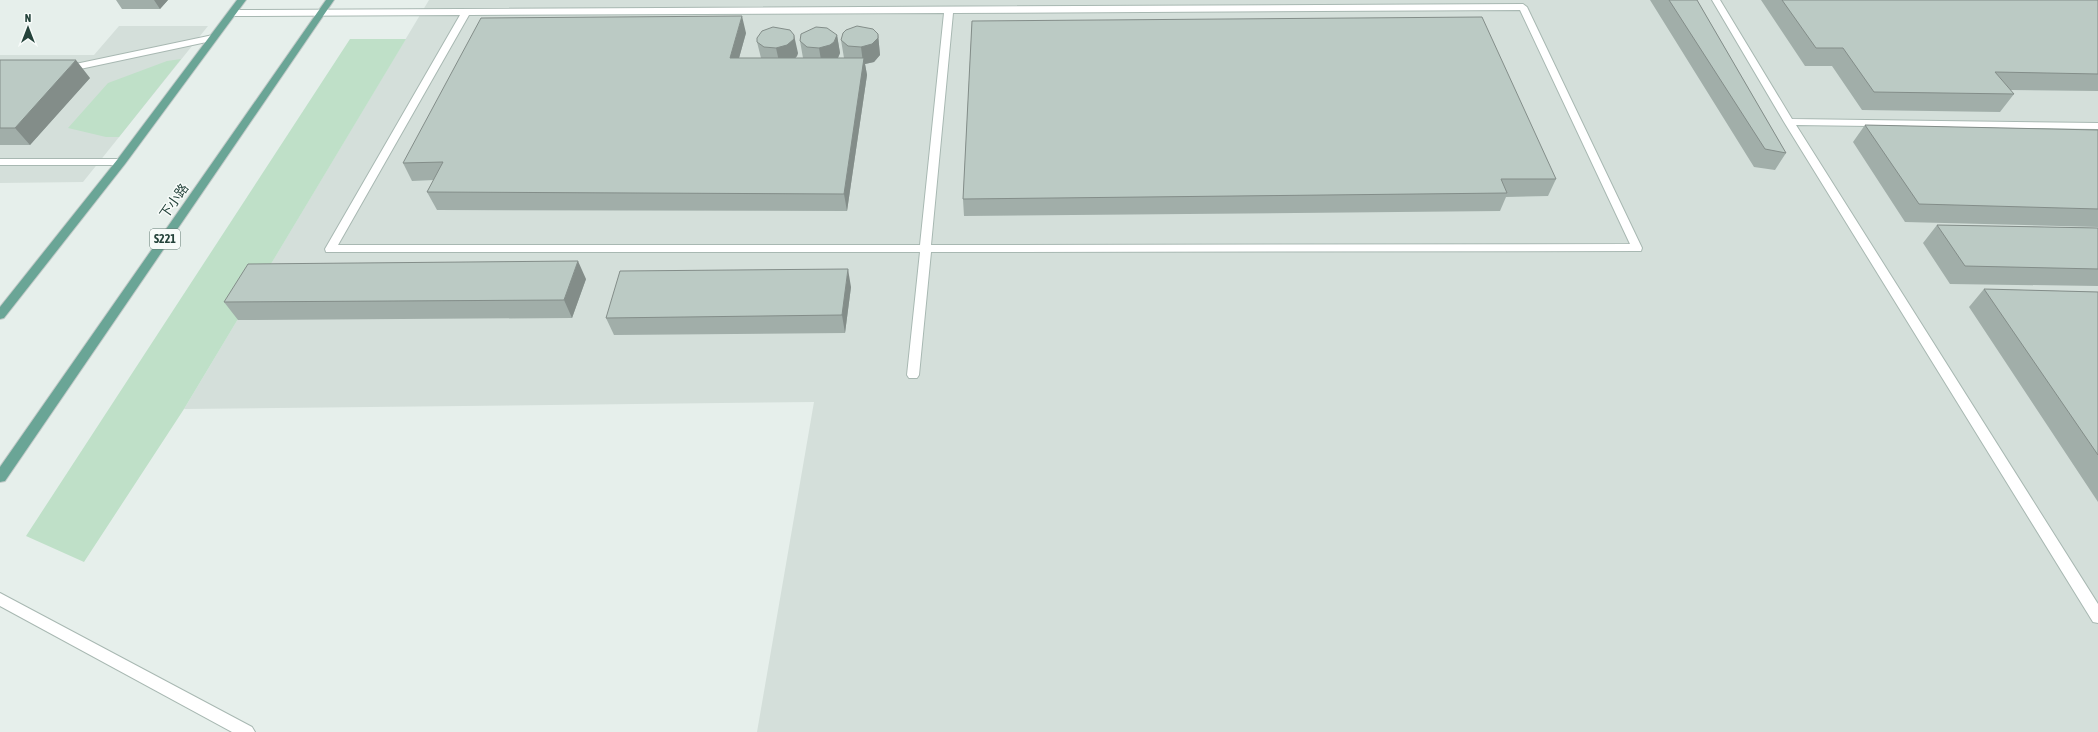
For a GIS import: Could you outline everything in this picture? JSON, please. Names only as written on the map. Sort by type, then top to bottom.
[{"type":"main road","points":[[0,315],[120,162],[242,0]]},
{"type":"main road","name":"下小路","points":[[0,477],[330,0]]},
{"type":"street","points":[[926,10],[927,0]]},
{"type":"street","points":[[1716,0],[1790,122],[2098,617]]},
{"type":"street","points":[[232,13],[321,13],[466,12],[949,10],[1227,4],[1522,7],[1637,248],[330,249],[466,12]]},
{"type":"street","points":[[913,375],[949,10]]},
{"type":"street","points":[[59,71],[214,38]]},
{"type":"street","points":[[1790,122],[2098,126]]},
{"type":"street","points":[[0,162],[120,162]]},
{"type":"street","points":[[0,599],[246,732]]},
{"type":"shaded area","points":[[429,0],[2098,0],[2098,732],[757,732],[814,402],[184,409]]},
{"type":"shaded area","points":[[119,26],[208,26],[83,182],[0,183],[0,55],[94,55]]},
{"type":"green space","points":[[350,39],[406,39],[184,409],[84,562],[26,536]]},
{"type":"green space","points":[[181,59],[119,137],[106,137],[68,128],[108,83],[167,61]]},
{"type":"building","points":[[1669,0],[1697,0],[1786,153],[1765,149]]},
{"type":"building","points":[[1782,0],[2098,0],[2098,74],[1995,72],[2014,94],[1874,92],[1843,48],[1816,48]]},
{"type":"building","points":[[742,16],[730,58],[864,58],[844,194],[427,192],[443,162],[403,163],[481,18]]},
{"type":"building","points":[[1482,17],[1556,179],[1501,179],[1507,193],[963,199],[972,21]]},
{"type":"building","points":[[857,26],[873,29],[878,34],[878,38],[872,44],[861,47],[848,46],[841,40],[843,33],[846,30]]},
{"type":"building","points":[[773,27],[790,30],[794,35],[794,39],[787,45],[776,48],[764,47],[757,42],[757,38],[762,31]]},
{"type":"building","points":[[816,27],[827,28],[837,35],[834,42],[830,45],[819,48],[807,47],[800,41],[801,34]]},
{"type":"building","points":[[0,60],[76,60],[15,128],[0,128]]},
{"type":"building","points":[[1865,125],[2098,130],[2098,209],[1919,204]]},
{"type":"building","points":[[1937,225],[2098,228],[2098,269],[1965,266]]},
{"type":"building","points":[[578,261],[564,300],[224,302],[248,264]]},
{"type":"building","points":[[848,269],[842,315],[606,318],[620,271]]},
{"type":"building","points":[[1984,289],[2098,292],[2098,455]]}]
